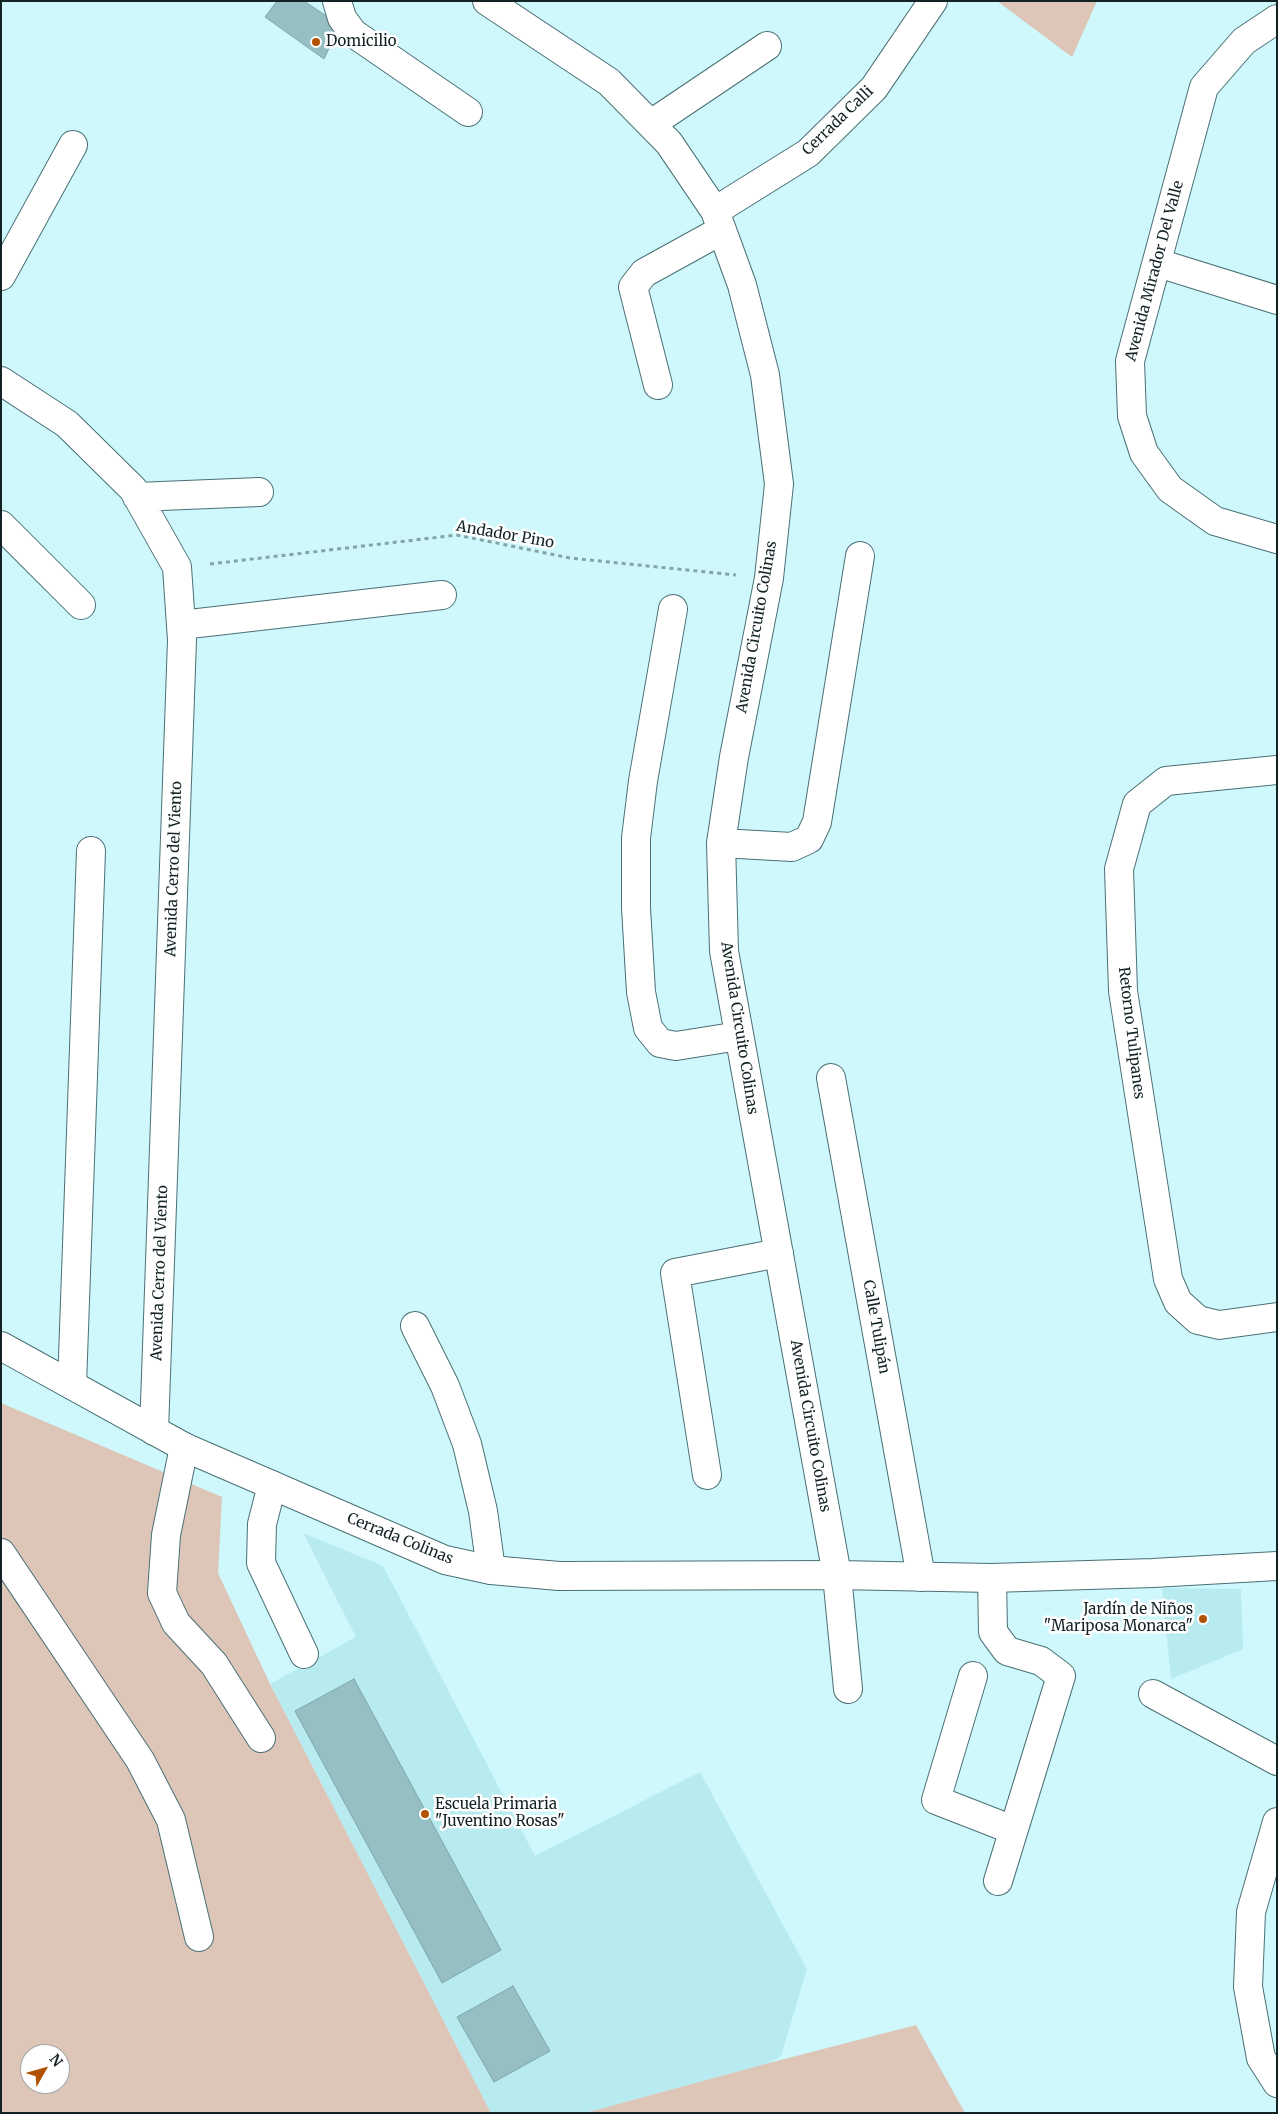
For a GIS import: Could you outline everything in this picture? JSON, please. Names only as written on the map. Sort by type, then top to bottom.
[{"type":"street","points":[[337,1],[342,18],[353,33],[468,112]]},
{"type":"street","name":"Avenida Circuito Colinas","points":[[487,1],[609,82],[669,143],[719,220],[742,285],[765,375],[779,484],[769,578],[734,757],[721,843],[724,951],[837,1575],[848,1689]]},
{"type":"street","name":"Cerrada Calli","points":[[658,385],[633,287],[644,273],[719,220],[808,153],[874,88],[934,1]]},
{"type":"street","name":"Avenida Mirador Del Valle","points":[[1277,18],[1244,41],[1204,87],[1130,361],[1132,416],[1144,453],[1170,489],[1216,521],[1277,539]]},
{"type":"street","points":[[651,124],[767,46]]},
{"type":"street","points":[[1,276],[72,145]]},
{"type":"street","points":[[1158,263],[1277,300]]},
{"type":"street","name":"Avenida Cerro del Viento","points":[[1,381],[66,424],[133,489],[177,567],[181,625],[181,660],[154,1431]]},
{"type":"street","points":[[137,497],[259,492]]},
{"type":"street","points":[[1,525],[81,605]]},
{"type":"street","points":[[721,843],[792,847],[808,839],[818,822],[860,556]]},
{"type":"street","points":[[181,625],[442,595]]},
{"type":"street","points":[[673,608],[643,781],[636,838],[636,908],[641,992],[648,1028],[660,1043],[676,1046],[739,1036]]},
{"type":"street","name":"Retorno Tulipanes","points":[[1277,770],[1166,781],[1137,804],[1119,869],[1122,991],[1168,1279],[1178,1302],[1198,1320],[1219,1326],[1277,1317]]},
{"type":"street","points":[[72,1385],[91,851]]},
{"type":"street","name":"Calle Tulipán","points":[[831,1078],[921,1577]]},
{"type":"street","points":[[707,1474],[675,1273],[779,1253]]},
{"type":"street","points":[[415,1326],[445,1386],[467,1444],[483,1512],[491,1570]]},
{"type":"street","name":"Cerrada Colinas","points":[[1,1346],[184,1448],[445,1560],[491,1570],[559,1576],[837,1575]]},
{"type":"street","points":[[184,1448],[166,1535],[162,1593],[176,1623],[214,1664],[261,1738]]},
{"type":"street","points":[[272,1485],[262,1524],[261,1564],[304,1654]]},
{"type":"street","points":[[1,1553],[140,1760],[171,1820],[199,1937]]},
{"type":"street","points":[[837,1575],[992,1578],[1153,1573],[1277,1566]]},
{"type":"street","points":[[992,1578],[993,1632],[1007,1651],[1041,1661],[1061,1676],[998,1881]]},
{"type":"street","points":[[973,1676],[936,1800],[1013,1830]]},
{"type":"street","points":[[1153,1694],[1277,1761]]},
{"type":"street","points":[[1277,1822],[1251,1912],[1248,1986],[1261,2058],[1277,2083]]},
{"type":"path","name":"Andador Pino","points":[[177,567],[457,535],[570,558],[769,578]]},
{"type":"shaded area","points":[[997,1],[1097,1],[1072,57]]},
{"type":"shaded area","points":[[1,1403],[222,1497],[218,1573],[270,1684],[491,2113],[1,2113]]},
{"type":"shaded area","name":"Escuela Primaria \"Juventino Rosas\"","points":[[303,1533],[383,1566],[535,1856],[700,1772],[807,1969],[781,2056],[769,2063],[585,2113],[491,2113],[270,1684],[356,1637]]},
{"type":"shaded area","name":"Jardín de Niños \"Mariposa Monarca\"","points":[[1162,1588],[1241,1589],[1243,1649],[1171,1679]]},
{"type":"shaded area","points":[[916,2025],[965,2113],[585,2113],[769,2063]]},
{"type":"building","name":"Domicilio","points":[[277,1],[304,1],[340,25],[324,59],[265,17]]},
{"type":"building","points":[[354,1679],[501,1950],[442,1983],[295,1711]]},
{"type":"building","points":[[513,1986],[550,2051],[494,2082],[457,2017]]},
{"type":"place","name":"Domicilio","points":[[316,42]]},
{"type":"place","name":"Jardín de Niños \"Mariposa Monarca\"","points":[[1203,1619]]},
{"type":"place","name":"Escuela Primaria \"Juventino Rosas\"","points":[[425,1814]]}]
